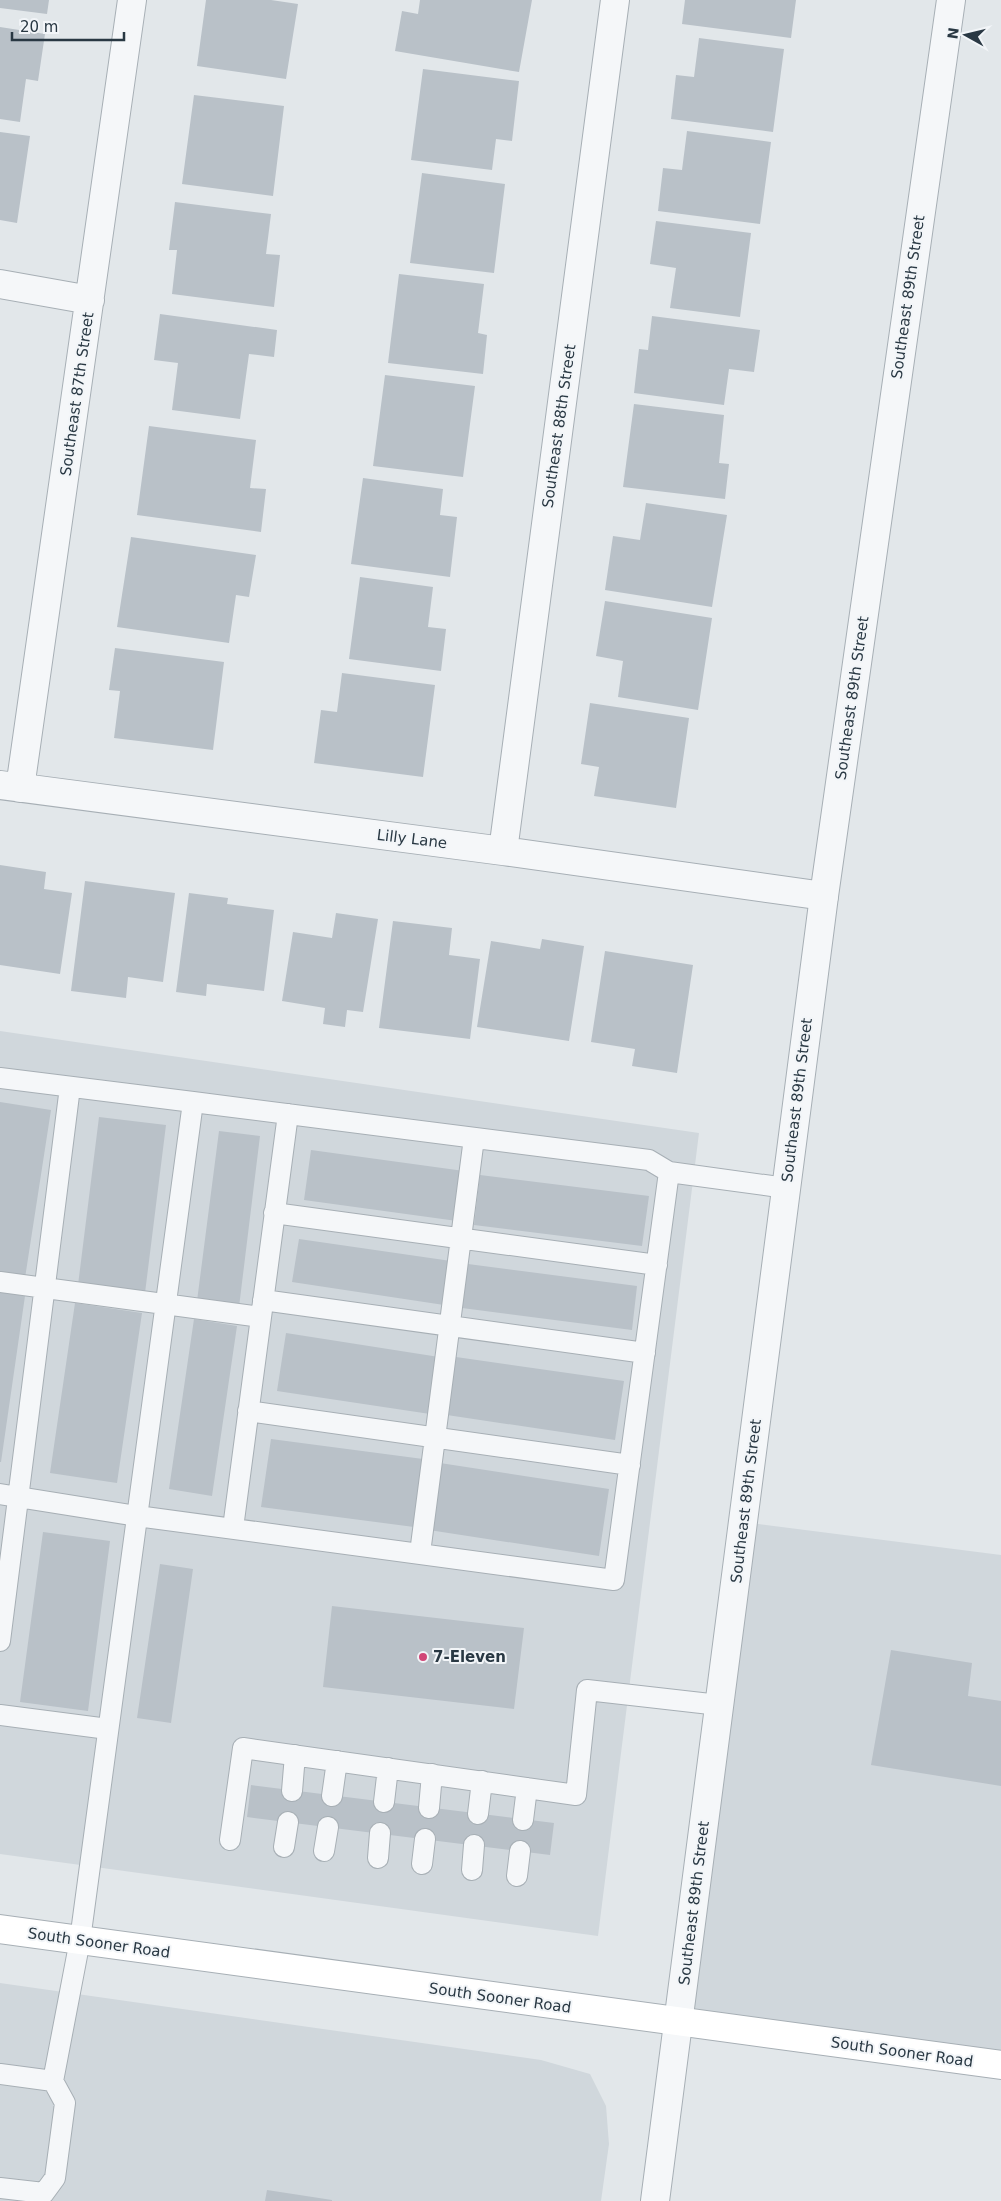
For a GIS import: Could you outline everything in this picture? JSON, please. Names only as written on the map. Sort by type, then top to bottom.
[{"type":"main road","name":"South Sooner Road","points":[[0,1929],[1001,2065]]},
{"type":"street","name":"Southeast 87th Street","points":[[10,787],[90,300],[132,0]]},
{"type":"street","name":"Southeast 88th Street","points":[[503,851],[615,0]]},
{"type":"street","name":"Southeast 89th Street","points":[[655,2201],[824,896],[951,0]]},
{"type":"street","points":[[0,284],[90,300]]},
{"type":"street","name":"Lilly Lane","points":[[10,787],[503,851],[824,896]]},
{"type":"lane","points":[[0,1078],[649,1160],[669,1172],[786,1188]]},
{"type":"lane","points":[[0,1641],[9,1495],[46,1288],[70,1087]]},
{"type":"lane","points":[[0,2188],[44,2193],[55,2178],[65,2103],[53,2081],[80,1940],[193,1102]]},
{"type":"lane","points":[[233,1528],[288,1114]]},
{"type":"lane","points":[[420,1553],[448,1326],[474,1138]]},
{"type":"lane","points":[[9,1495],[136,1516],[614,1580],[669,1172]]},
{"type":"lane","points":[[274,1213],[657,1265]]},
{"type":"lane","points":[[0,1282],[166,1305],[262,1309],[448,1326],[645,1353]]},
{"type":"lane","points":[[248,1411],[630,1465]]},
{"type":"lane","points":[[230,1840],[243,1748],[576,1795],[587,1690],[719,1705]]},
{"type":"lane","points":[[0,1715],[108,1730]]},
{"type":"lane","points":[[292,1791],[295,1755]]},
{"type":"lane","points":[[332,1796],[336,1761]]},
{"type":"lane","points":[[384,1802],[388,1768]]},
{"type":"lane","points":[[429,1808],[432,1774]]},
{"type":"lane","points":[[478,1814],[482,1782]]},
{"type":"lane","points":[[523,1820],[527,1788]]},
{"type":"lane","points":[[284,1847],[288,1822]]},
{"type":"lane","points":[[324,1851],[328,1827]]},
{"type":"lane","points":[[378,1858],[380,1833]]},
{"type":"lane","points":[[422,1864],[425,1839]]},
{"type":"lane","points":[[472,1870],[474,1845]]},
{"type":"lane","points":[[517,1876],[520,1851]]},
{"type":"lane","points":[[0,2074],[53,2081]]},
{"type":"shaded area","points":[[0,1031],[699,1133],[598,1936],[0,1854]]},
{"type":"shaded area","points":[[743,1522],[1001,1555],[1001,2065],[679,2022]]},
{"type":"shaded area","points":[[0,1983],[541,2060],[590,2074],[606,2106],[609,2144],[601,2201],[0,2201]]},
{"type":"building","points":[[0,0],[49,0],[47,14],[0,8]]},
{"type":"building","points":[[206,0],[271,0],[298,4],[286,79],[197,66]]},
{"type":"building","points":[[420,0],[532,0],[519,72],[395,51],[402,11],[418,14]]},
{"type":"building","points":[[685,0],[796,0],[791,38],[682,24]]},
{"type":"building","points":[[0,27],[45,34],[38,81],[26,79],[20,122],[0,119]]},
{"type":"building","points":[[699,38],[784,49],[773,132],[671,119],[676,75],[694,77]]},
{"type":"building","points":[[423,69],[519,81],[512,141],[496,139],[492,170],[411,160]]},
{"type":"building","points":[[194,95],[284,106],[273,196],[182,184]]},
{"type":"building","points":[[687,131],[771,142],[760,224],[658,211],[663,168],[682,170]]},
{"type":"building","points":[[0,132],[30,136],[17,223],[0,220]]},
{"type":"building","points":[[422,173],[505,184],[494,273],[410,263]]},
{"type":"building","points":[[175,202],[271,214],[266,254],[280,255],[274,307],[172,294],[177,250],[169,250]]},
{"type":"building","points":[[656,221],[751,233],[740,317],[670,308],[676,268],[650,264]]},
{"type":"building","points":[[399,274],[484,284],[478,333],[487,335],[483,374],[388,363]]},
{"type":"building","points":[[160,314],[277,330],[274,357],[249,354],[240,419],[172,410],[178,363],[154,360]]},
{"type":"building","points":[[652,316],[760,330],[754,372],[729,369],[724,405],[634,393],[639,349],[648,350]]},
{"type":"building","points":[[385,375],[475,386],[463,477],[373,466]]},
{"type":"building","points":[[634,404],[724,415],[719,463],[729,464],[725,499],[623,487]]},
{"type":"building","points":[[149,426],[256,440],[250,488],[266,489],[261,532],[137,515]]},
{"type":"building","points":[[363,478],[443,489],[440,515],[457,517],[450,577],[351,564]]},
{"type":"building","points":[[646,503],[727,515],[712,607],[605,590],[613,536],[640,540]]},
{"type":"building","points":[[131,537],[256,555],[249,597],[236,595],[229,643],[117,627]]},
{"type":"building","points":[[360,577],[433,587],[428,627],[446,629],[441,671],[349,659]]},
{"type":"building","points":[[605,601],[712,618],[698,710],[618,697],[623,661],[596,656]]},
{"type":"building","points":[[115,648],[224,662],[213,750],[114,738],[120,691],[109,690]]},
{"type":"building","points":[[342,673],[435,685],[423,777],[314,763],[321,710],[337,712]]},
{"type":"building","points":[[590,703],[689,718],[676,808],[594,796],[599,767],[581,764]]},
{"type":"building","points":[[0,865],[46,872],[44,889],[72,893],[60,974],[0,965]]},
{"type":"building","points":[[85,881],[175,893],[163,982],[128,977],[126,998],[71,991]]},
{"type":"building","points":[[189,893],[228,898],[227,904],[274,910],[264,991],[207,984],[206,996],[176,992]]},
{"type":"building","points":[[336,913],[378,919],[363,1012],[347,1010],[345,1027],[323,1024],[325,1008],[282,1001],[293,932],[332,938]]},
{"type":"building","points":[[393,921],[452,928],[449,955],[480,959],[470,1039],[379,1028]]},
{"type":"building","points":[[542,939],[584,946],[569,1041],[477,1027],[491,941],[540,949]]},
{"type":"building","points":[[605,951],[693,965],[677,1073],[632,1066],[635,1049],[591,1042]]},
{"type":"building","points":[[0,1102],[51,1110],[25,1278],[0,1274]]},
{"type":"building","points":[[99,1117],[166,1125],[145,1293],[78,1285]]},
{"type":"building","points":[[219,1131],[260,1136],[239,1307],[197,1301]]},
{"type":"building","points":[[311,1150],[464,1171],[457,1221],[304,1200]]},
{"type":"building","points":[[480,1175],[649,1196],[642,1246],[474,1225]]},
{"type":"building","points":[[299,1239],[451,1261],[444,1305],[292,1282]]},
{"type":"building","points":[[468,1264],[637,1286],[632,1330],[462,1308]]},
{"type":"building","points":[[0,1292],[25,1296],[1,1462],[0,1462]]},
{"type":"building","points":[[75,1303],[142,1313],[117,1483],[50,1473]]},
{"type":"building","points":[[194,1319],[237,1326],[212,1496],[169,1489]]},
{"type":"building","points":[[286,1333],[439,1357],[430,1414],[277,1391]]},
{"type":"building","points":[[456,1357],[624,1381],[615,1440],[447,1415]]},
{"type":"building","points":[[271,1439],[423,1459],[414,1527],[261,1507]]},
{"type":"building","points":[[440,1463],[609,1489],[599,1556],[429,1530]]},
{"type":"building","points":[[43,1532],[110,1541],[88,1711],[20,1702]]},
{"type":"building","points":[[160,1564],[193,1569],[171,1723],[137,1718]]},
{"type":"building","name":"7-Eleven","points":[[332,1606],[524,1628],[514,1709],[323,1687]]},
{"type":"building","points":[[891,1650],[972,1663],[968,1696],[1001,1701],[1001,1786],[871,1765]]},
{"type":"building","points":[[251,1785],[554,1823],[550,1855],[247,1817]]},
{"type":"building","points":[[267,2190],[332,2200],[332,2201],[265,2201]]},
{"type":"place","name":"7-Eleven","points":[[423,1657]]}]
